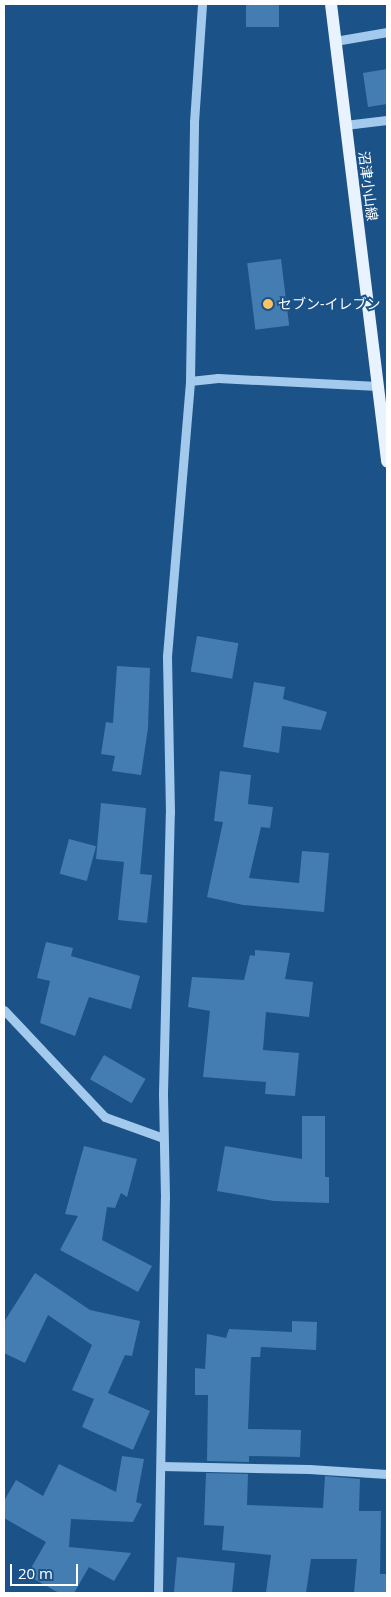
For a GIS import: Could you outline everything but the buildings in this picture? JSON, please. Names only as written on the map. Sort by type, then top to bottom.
[{"type":"main road","name":"沼津小山線","points":[[331,4],[387,462]]},
{"type":"street","points":[[158,1593],[166,1160],[163,1138],[170,813],[167,656],[190,381],[194,122],[202,4]]},
{"type":"street","points":[[335,41],[387,32]]},
{"type":"street","points":[[345,125],[387,120]]},
{"type":"street","points":[[190,381],[218,378],[378,386]]},
{"type":"street","points":[[4,1010],[105,1117],[163,1138]]},
{"type":"street","points":[[161,1466],[309,1469],[387,1474]]},
{"type":"place","name":"セブン-イレブン","points":[[268,304]]}]
